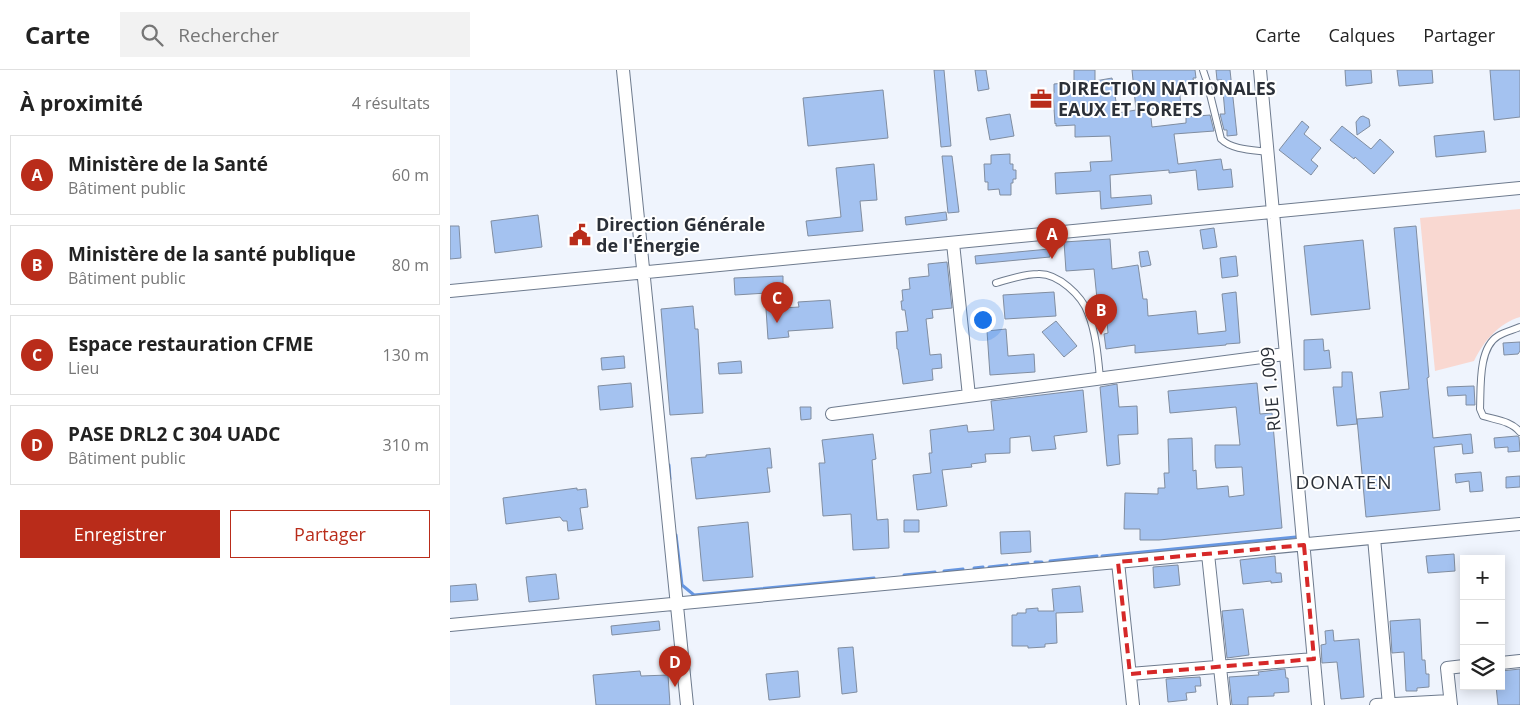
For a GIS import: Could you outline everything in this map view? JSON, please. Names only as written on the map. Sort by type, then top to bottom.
[{"type":"street","points":[[623,70],[687,705]]},
{"type":"street","name":"RUE 1.009","points":[[1260,70],[1318,705]]},
{"type":"street","points":[[450,291],[1520,188]]},
{"type":"street","points":[[953,243],[969,396]]},
{"type":"street","points":[[832,414],[1285,354]]},
{"type":"street","points":[[450,624],[1520,524]]},
{"type":"street","points":[[1374,538],[1385,705],[1450,703],[1447,668],[1460,666]]},
{"type":"street","points":[[1208,554],[1224,705]]},
{"type":"street","points":[[1118,562],[1133,705]]},
{"type":"street","points":[[1130,674],[1314,659]]},
{"type":"street","points":[[1505,663],[1520,661]]},
{"type":"lane","points":[[1203,70],[1221,139],[1226,144],[1238,148],[1268,152]]},
{"type":"lane","points":[[996,283],[1039,274],[1049,275],[1067,285],[1088,312],[1095,341],[1100,378]]},
{"type":"lane","points":[[1520,327],[1497,337],[1488,346],[1484,355],[1480,409],[1483,416],[1505,422],[1520,432]]},
{"type":"highlighted area","points":[[1304,545],[1314,659],[1130,674],[1118,562]]},
{"type":"shaded area","points":[[1520,209],[1520,317],[1505,324],[1492,334],[1474,361],[1435,371],[1420,218]]},
{"type":"building","points":[[934,70],[944,70],[951,146],[941,147]]},
{"type":"building","points":[[975,70],[986,70],[989,89],[978,91]]},
{"type":"building","points":[[1074,70],[1095,70],[1095,81],[1112,78],[1118,113],[1136,110],[1132,70],[1195,70],[1196,78],[1193,78],[1194,84],[1179,86],[1181,106],[1150,109],[1152,127],[1186,123],[1186,117],[1210,115],[1214,131],[1174,134],[1178,164],[1221,159],[1223,170],[1231,169],[1233,187],[1198,190],[1196,170],[1169,173],[1169,170],[1110,175],[1111,198],[1151,195],[1152,204],[1101,209],[1100,191],[1056,194],[1055,173],[1091,171],[1090,162],[1112,161],[1110,136],[1075,137],[1075,125],[1056,126],[1055,124],[1054,84],[1074,82]]},
{"type":"building","points":[[1216,70],[1230,70],[1237,135],[1227,136],[1227,130],[1224,130],[1220,114],[1225,114],[1222,80],[1217,80]]},
{"type":"building","points":[[1345,70],[1371,70],[1372,83],[1346,86]]},
{"type":"building","points":[[1397,70],[1432,70],[1433,83],[1399,86]]},
{"type":"building","points":[[1490,70],[1520,70],[1520,117],[1494,120]]},
{"type":"building","points":[[883,90],[888,138],[808,146],[803,98]]},
{"type":"building","points":[[1010,114],[1014,136],[990,140],[986,118]]},
{"type":"building","points":[[1363,116],[1369,119],[1370,126],[1357,135],[1356,122]]},
{"type":"building","points":[[1302,121],[1309,127],[1304,134],[1321,148],[1311,160],[1318,166],[1311,175],[1279,150]]},
{"type":"building","points":[[1342,126],[1371,149],[1380,139],[1394,152],[1374,174],[1355,157],[1354,159],[1330,140]]},
{"type":"building","points":[[1484,131],[1486,152],[1436,157],[1434,136]]},
{"type":"building","points":[[1010,154],[1010,164],[1013,164],[1013,170],[1016,170],[1016,179],[1013,179],[1013,183],[1011,183],[1011,195],[1000,195],[999,189],[988,190],[988,182],[985,182],[984,164],[991,164],[991,155]]},
{"type":"building","points":[[942,156],[952,156],[959,212],[948,213]]},
{"type":"building","points":[[874,164],[877,200],[860,201],[863,231],[808,236],[806,221],[841,217],[836,168]]},
{"type":"building","points":[[946,212],[947,220],[906,225],[905,217]]},
{"type":"building","points":[[538,215],[542,247],[495,253],[491,221]]},
{"type":"building","points":[[450,226],[459,226],[461,258],[450,259]]},
{"type":"building","points":[[1416,226],[1433,438],[1471,434],[1473,453],[1463,454],[1462,444],[1434,447],[1440,510],[1366,517],[1357,419],[1383,417],[1380,392],[1409,389],[1394,228]]},
{"type":"building","points":[[1214,228],[1217,247],[1203,249],[1200,230]]},
{"type":"building","points":[[1110,239],[1112,269],[1138,265],[1143,299],[1147,299],[1148,316],[1196,311],[1198,334],[1226,331],[1222,294],[1236,292],[1240,343],[1135,353],[1135,345],[1106,349],[1104,334],[1108,333],[1105,299],[1097,299],[1094,269],[1066,271],[1064,242]]},
{"type":"building","points":[[1363,240],[1370,309],[1311,315],[1304,246]]},
{"type":"building","points":[[1049,249],[1050,257],[976,264],[975,256]]},
{"type":"building","points":[[1148,251],[1151,265],[1141,267],[1139,252]]},
{"type":"building","points":[[1236,256],[1238,276],[1222,278],[1220,258]]},
{"type":"building","points":[[947,262],[952,308],[932,310],[933,318],[926,319],[930,355],[941,354],[942,368],[932,369],[933,380],[903,384],[896,332],[908,331],[905,310],[902,310],[902,290],[910,289],[909,278],[929,276],[928,264]]},
{"type":"building","points":[[783,276],[783,292],[735,295],[734,278]]},
{"type":"building","points":[[1054,292],[1056,316],[1005,319],[1003,295]]},
{"type":"building","points":[[830,300],[833,328],[788,331],[789,337],[768,339],[766,309],[799,307],[798,302]]},
{"type":"building","points":[[693,306],[695,329],[698,329],[703,413],[670,415],[661,309]]},
{"type":"building","points":[[1056,321],[1077,346],[1064,357],[1042,332]]},
{"type":"building","points":[[1006,329],[1008,356],[1034,354],[1035,372],[990,375],[987,331]]},
{"type":"building","points":[[1323,339],[1324,351],[1329,350],[1331,368],[1304,370],[1304,340]]},
{"type":"building","points":[[1520,342],[1518,354],[1504,355],[1503,343]]},
{"type":"building","points":[[624,356],[625,368],[602,370],[601,358]]},
{"type":"building","points":[[741,361],[742,373],[719,374],[718,363]]},
{"type":"building","points":[[1342,372],[1352,372],[1357,424],[1337,426],[1333,387],[1342,387]]},
{"type":"building","points":[[631,383],[633,407],[600,410],[598,386]]},
{"type":"building","points":[[1257,383],[1260,414],[1272,413],[1282,528],[1159,540],[1140,540],[1140,529],[1124,529],[1125,493],[1158,494],[1158,488],[1165,488],[1164,473],[1169,473],[1168,439],[1192,438],[1193,471],[1196,470],[1197,489],[1228,486],[1229,497],[1244,495],[1242,467],[1216,468],[1215,460],[1215,445],[1240,445],[1236,407],[1170,413],[1168,391]]},
{"type":"building","points":[[1117,384],[1119,407],[1137,406],[1138,434],[1118,435],[1120,464],[1107,466],[1100,387]]},
{"type":"building","points":[[1474,386],[1475,405],[1466,405],[1466,395],[1448,396],[1447,387]]},
{"type":"building","points":[[1083,390],[1087,432],[1054,436],[1056,449],[1032,451],[1030,436],[1010,438],[1010,453],[985,454],[986,462],[971,464],[972,467],[942,470],[947,506],[917,510],[913,475],[931,473],[929,453],[932,453],[930,430],[967,425],[968,432],[994,430],[991,401]]},
{"type":"building","points":[[800,407],[811,407],[811,419],[801,420]]},
{"type":"building","points":[[873,434],[876,459],[872,460],[877,520],[888,519],[889,548],[853,550],[851,514],[823,516],[819,463],[825,463],[822,440]]},
{"type":"building","points":[[1519,437],[1520,451],[1508,452],[1508,447],[1495,448],[1494,438]]},
{"type":"building","points":[[770,448],[772,468],[767,468],[770,492],[696,499],[691,458]]},
{"type":"building","points":[[1481,472],[1483,491],[1470,492],[1469,481],[1456,483],[1455,474]]},
{"type":"building","points":[[1520,476],[1520,487],[1506,488],[1506,477]]},
{"type":"building","points":[[577,488],[577,490],[586,489],[588,507],[580,508],[583,529],[568,531],[567,521],[563,521],[560,517],[506,524],[503,498]]},
{"type":"building","points":[[904,520],[919,520],[919,532],[904,532]]},
{"type":"building","points":[[748,522],[753,577],[703,581],[698,527]]},
{"type":"building","points":[[1030,531],[1031,552],[1001,554],[1000,532]]},
{"type":"building","points":[[1454,554],[1455,571],[1428,573],[1426,556]]},
{"type":"building","points":[[1275,556],[1276,573],[1281,573],[1282,582],[1271,583],[1271,581],[1243,584],[1240,560]]},
{"type":"building","points":[[1178,565],[1180,585],[1154,588],[1153,567]]},
{"type":"building","points":[[556,574],[559,599],[529,602],[526,577]]},
{"type":"building","points":[[476,584],[478,600],[450,602],[450,586]]},
{"type":"building","points":[[1080,586],[1083,612],[1056,613],[1057,643],[1045,644],[1045,647],[1028,648],[1028,646],[1012,646],[1012,615],[1026,613],[1026,609],[1038,608],[1038,611],[1054,611],[1052,589]]},
{"type":"building","points":[[1243,609],[1249,655],[1227,658],[1222,611]]},
{"type":"building","points":[[1420,619],[1422,660],[1425,660],[1426,674],[1429,674],[1429,687],[1417,688],[1417,691],[1406,691],[1404,652],[1392,653],[1390,621]]},
{"type":"building","points":[[659,621],[660,630],[612,635],[611,626]]},
{"type":"building","points":[[1333,630],[1334,641],[1359,639],[1364,697],[1341,699],[1337,662],[1322,663],[1321,645],[1326,644],[1325,631]]},
{"type":"building","points":[[853,647],[857,692],[842,694],[838,648]]},
{"type":"building","points":[[1285,669],[1289,692],[1274,693],[1274,696],[1248,697],[1248,705],[1232,705],[1229,677],[1259,675],[1258,672]]},
{"type":"building","points":[[1520,669],[1520,705],[1498,705],[1496,690],[1505,690],[1505,671]]},
{"type":"building","points":[[640,671],[641,676],[668,675],[670,705],[596,705],[593,675]]},
{"type":"building","points":[[798,671],[800,697],[769,700],[766,674]]},
{"type":"building","points":[[1200,677],[1201,686],[1195,686],[1196,692],[1186,693],[1187,700],[1168,702],[1166,679]]},
{"type":"waterway","points":[[669,465],[670,479]]},
{"type":"waterway","points":[[676,535],[682,585],[694,595],[874,578]]},
{"type":"waterway","points":[[1102,556],[1296,537]]},
{"type":"waterway","points":[[1050,561],[1097,556]]},
{"type":"waterway","points":[[1035,562],[1042,562]]},
{"type":"waterway","points":[[1012,565],[1028,563]]},
{"type":"waterway","points":[[989,567],[1007,565]]},
{"type":"waterway","points":[[974,568],[983,567]]},
{"type":"waterway","points":[[944,571],[963,569]]},
{"type":"waterway","points":[[904,575],[935,572]]},
{"type":"place","name":"DIRECTION NATIONALES EAUX ET FORETS","points":[[1041,99]]},
{"type":"place","name":"Direction Générale de l'Énergie","points":[[580,235]]},
{"type":"place","name":"Ministère de la Santé","points":[[1052,259]]},
{"type":"place","name":"Espace restauration CFME","points":[[777,323]]},
{"type":"place","name":"Ministère de la santé publique","points":[[1101,335]]},
{"type":"place","name":"PASE DRL2 C 304 UADC","points":[[675,687]]},
{"type":"district","name":"DONATEN","points":[[1344,482]]}]
